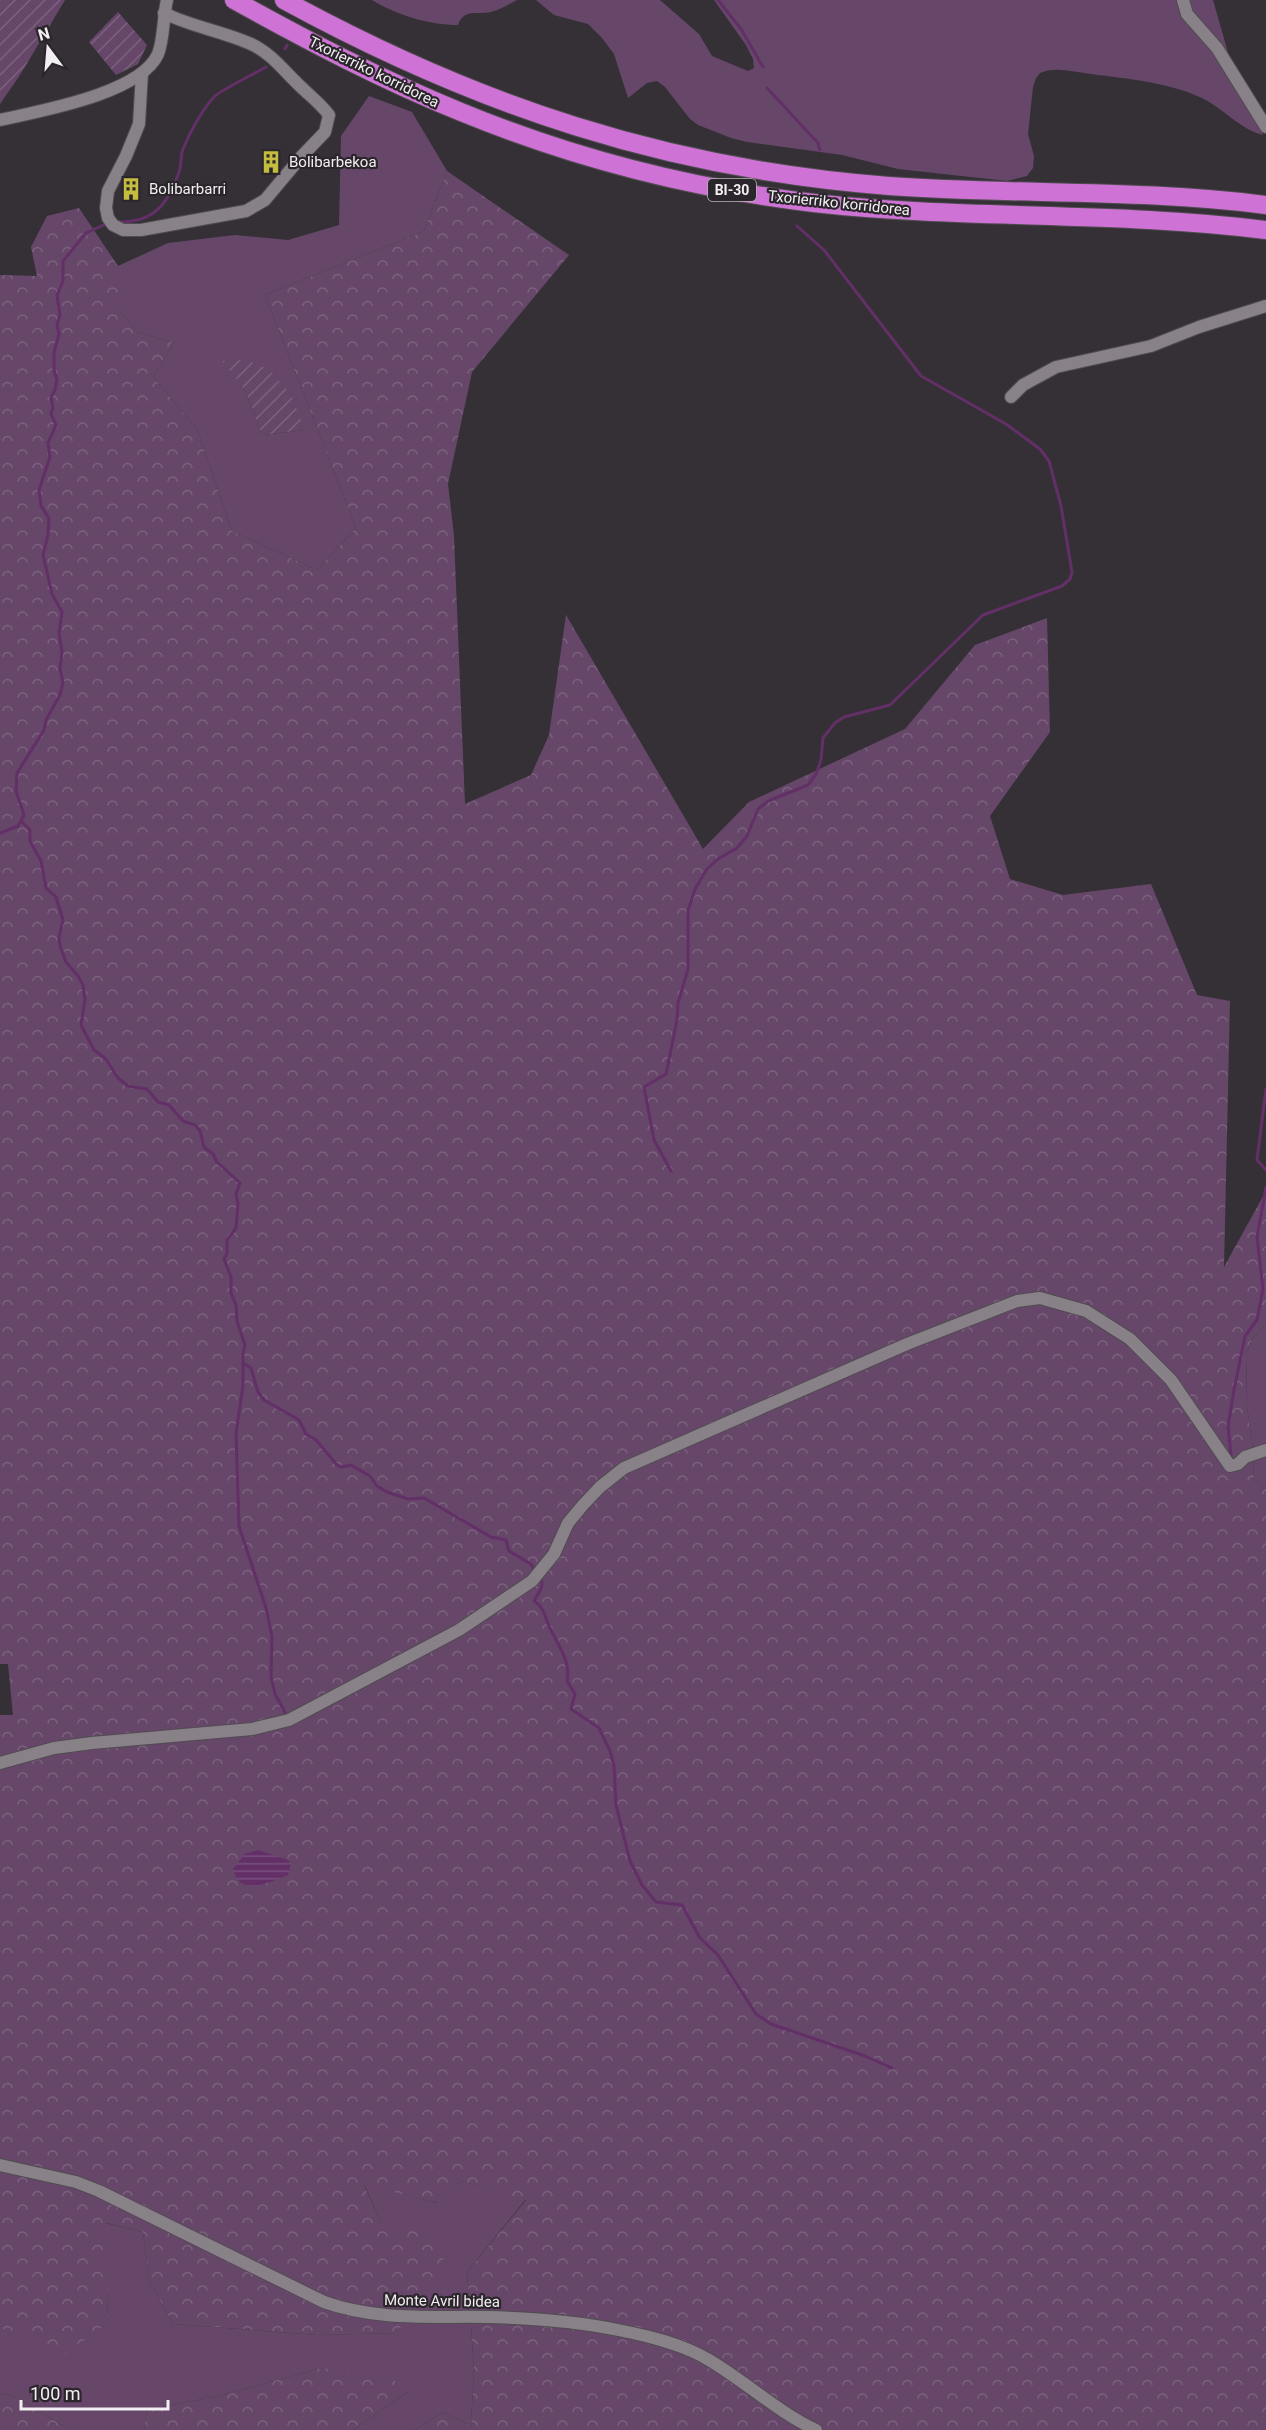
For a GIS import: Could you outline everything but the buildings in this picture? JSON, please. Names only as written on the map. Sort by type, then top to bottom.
[{"type":"highway","name":"Txorierriko korridorea","points":[[234,0],[369,71],[463,113],[553,146],[666,176],[759,195],[887,210],[1144,219],[1266,230]]},
{"type":"highway","name":"Txorierriko korridorea","points":[[284,0],[390,54],[472,91],[604,136],[719,163],[816,179],[889,186],[1145,195],[1266,205]]},
{"type":"street","points":[[0,120],[79,102],[142,73],[158,53],[167,0]]},
{"type":"street","points":[[1183,0],[1187,14],[1217,48],[1266,128]]},
{"type":"street","points":[[142,73],[139,124],[108,191],[106,208],[110,222],[123,230],[141,230],[246,211],[265,200],[325,132],[329,115],[319,102],[253,45],[218,31],[182,22],[164,13]]},
{"type":"street","points":[[1011,397],[1023,385],[1056,367],[1151,346],[1199,327],[1266,306]]},
{"type":"street","points":[[0,1763],[73,1745],[252,1729],[289,1720],[459,1630],[532,1581],[554,1554],[568,1523],[600,1487],[624,1468],[907,1344],[1017,1300],[1040,1298],[1058,1301],[1086,1311],[1130,1339],[1171,1380],[1230,1466],[1238,1464],[1245,1457],[1266,1450]]},
{"type":"street","name":"Monte Avril bidea","points":[[0,2164],[76,2182],[99,2191],[324,2302],[348,2311],[398,2317],[547,2319],[619,2330],[666,2342],[709,2360],[816,2430]]},
{"type":"green space","points":[[0,0],[65,0],[0,104]]},
{"type":"green space","points":[[372,0],[517,0],[494,11],[467,14],[458,25],[413,18]]},
{"type":"green space","points":[[536,0],[660,0],[699,34],[712,56],[748,71],[754,68],[753,59],[746,45],[714,0],[1213,0],[1233,70],[1263,135],[1240,124],[1212,103],[1191,93],[1163,85],[1059,70],[1040,73],[1033,87],[1028,134],[1034,156],[1033,168],[1027,176],[1007,181],[898,169],[842,155],[747,142],[698,125],[657,81],[647,83],[628,98],[614,54],[602,38],[588,24],[554,15]]},
{"type":"green space","points":[[118,12],[147,45],[138,64],[116,75],[89,42]]},
{"type":"green space","points":[[369,96],[412,112],[447,171],[424,231],[265,295],[356,528],[317,570],[232,531],[197,429],[153,377],[174,343],[137,332],[118,308],[118,266],[168,243],[235,235],[288,240],[339,225],[341,136]],"holes":[[[223,361],[305,430],[262,435],[245,390]]]},
{"type":"green space","points":[[447,171],[569,255],[472,372],[448,484],[454,536],[465,804],[531,775],[549,735],[566,615],[703,849],[749,802],[905,729],[975,645],[1047,618],[1050,732],[990,816],[1010,879],[1063,895],[1151,884],[1197,995],[1230,1001],[1224,1267],[1266,1191],[1266,1324],[1252,1339],[1246,1353],[1247,1406],[1253,1449],[1254,1479],[1266,1488],[1266,2430],[415,2430],[443,2412],[471,2426],[474,2368],[467,2272],[526,2200],[461,2181],[438,2203],[364,2185],[381,2222],[448,2240],[434,2294],[395,2333],[318,2335],[173,2324],[149,2280],[143,2232],[106,2223],[108,2322],[66,2354],[0,2328],[0,1715],[13,1715],[8,1664],[0,1664],[0,275],[37,276],[31,247],[47,216],[79,208],[118,266],[118,308],[137,332],[174,343],[153,377],[197,429],[232,531],[317,570],[356,528],[265,295],[424,231]]},
{"type":"green space","points":[[247,360],[270,370],[291,395],[305,430],[262,435],[245,390],[222,361]]},
{"type":"green space","points":[[1266,1324],[1266,1488],[1254,1479],[1253,1449],[1247,1406],[1246,1353],[1252,1339]]},
{"type":"green space","points":[[461,2181],[526,2199],[467,2272],[474,2368],[471,2426],[443,2412],[415,2430],[353,2430],[409,2391],[321,2368],[223,2395],[147,2410],[144,2430],[70,2430],[18,2398],[0,2393],[0,2328],[108,2322],[105,2223],[143,2232],[149,2280],[173,2324],[318,2335],[395,2333],[381,2222],[364,2184],[437,2203]]},
{"type":"green space","points":[[321,2368],[386,2375],[409,2391],[353,2430],[144,2430],[147,2410],[223,2395]]},
{"type":"green space","points":[[0,2393],[18,2398],[70,2430],[0,2430]]},
{"type":"shaded area","points":[[258,1850],[288,1860],[291,1864],[288,1875],[256,1886],[242,1883],[236,1878],[233,1869],[245,1854]]},
{"type":"waterway","points":[[718,0],[741,29],[763,67]]},
{"type":"waterway","points":[[285,49],[287,45]]},
{"type":"waterway","points":[[117,222],[141,219],[158,209],[175,183],[186,142],[210,102],[223,91],[266,67]]},
{"type":"waterway","points":[[767,88],[818,143],[820,150]]},
{"type":"waterway","points":[[0,833],[18,826],[24,815],[16,791],[17,773],[44,730],[46,720],[60,695],[63,682],[60,669],[62,651],[59,634],[62,612],[52,594],[43,555],[49,518],[41,506],[39,490],[50,457],[48,443],[56,425],[51,414],[53,408],[51,397],[57,379],[54,370],[54,353],[59,334],[57,325],[60,315],[57,295],[63,281],[63,261],[86,233],[108,223]]},
{"type":"waterway","points":[[671,1171],[654,1140],[644,1087],[666,1074],[677,1020],[678,1003],[688,969],[688,911],[695,889],[707,869],[718,859],[737,848],[747,836],[758,809],[768,801],[808,785],[816,774],[821,760],[823,738],[835,723],[844,717],[890,705],[983,615],[1062,586],[1070,579],[1072,572],[1061,506],[1049,461],[1040,449],[1006,424],[921,376],[824,250],[797,226]]},
{"type":"waterway","points":[[21,821],[30,830],[30,841],[41,861],[46,888],[56,897],[63,920],[59,937],[60,946],[66,962],[83,985],[85,1000],[81,1025],[94,1050],[106,1059],[118,1078],[128,1086],[147,1089],[158,1102],[169,1105],[183,1121],[195,1125],[200,1131],[204,1147],[240,1183],[236,1194],[238,1204],[236,1228],[227,1240],[227,1253],[224,1259],[231,1277],[231,1293],[245,1345],[243,1385],[236,1433],[239,1526],[266,1608],[272,1636],[271,1677],[275,1694],[287,1716]]},
{"type":"waterway","points":[[1266,1089],[1257,1160],[1266,1170]]},
{"type":"waterway","points":[[1231,1455],[1228,1426],[1234,1390],[1245,1336],[1257,1320],[1263,1289],[1257,1237],[1266,1187]]},
{"type":"waterway","points":[[243,1363],[251,1368],[258,1392],[264,1400],[299,1420],[306,1434],[316,1440],[337,1465],[341,1467],[351,1465],[370,1476],[377,1486],[387,1492],[408,1499],[424,1498],[491,1537],[506,1540],[509,1551],[531,1564],[535,1571]]},
{"type":"waterway","points":[[540,1576],[542,1586],[534,1601],[542,1609],[563,1653],[567,1666],[567,1681],[575,1694],[571,1709],[599,1728],[610,1751],[614,1766],[616,1805],[630,1861],[642,1885],[656,1902],[682,1905],[700,1938],[718,1955],[756,2014],[771,2024],[865,2056],[892,2068]]},
{"type":"place","name":"Bolibarbekoa","points":[[271,162]]},
{"type":"place","name":"Bolibarbarri","points":[[131,189]]}]
